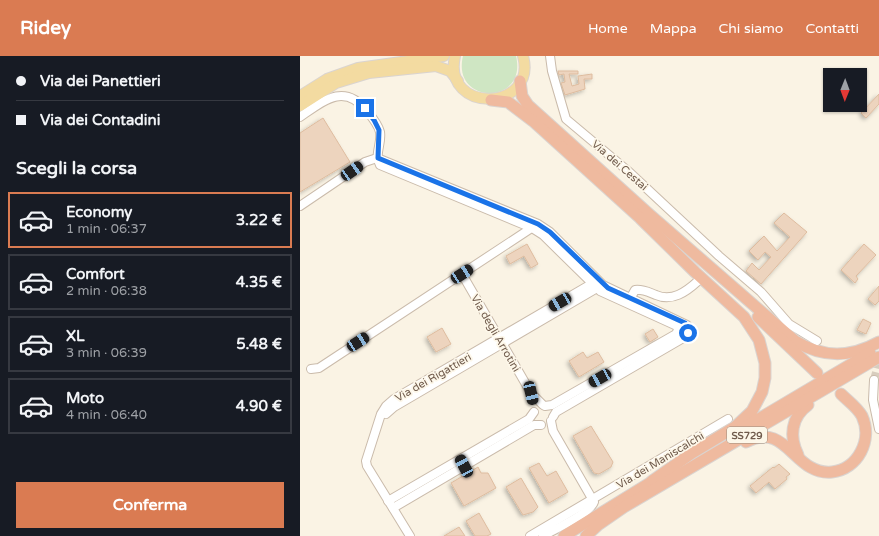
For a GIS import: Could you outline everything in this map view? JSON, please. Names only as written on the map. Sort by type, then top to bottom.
[{"type":"highway","points":[[520,82],[522,96],[528,105],[645,216],[817,373]]},
{"type":"highway","points":[[491,100],[508,102],[525,114],[645,216],[803,346],[821,353],[840,355],[877,348]]},
{"type":"highway","points":[[645,216],[695,272],[744,317],[759,340],[765,363],[765,378],[762,392],[748,416],[735,427],[692,452],[652,481]]},
{"type":"highway","name":"SS729","points":[[586,536],[598,525],[624,507],[872,364],[877,348]]},
{"type":"highway","name":"SS729","points":[[566,535],[627,496],[877,348]]},
{"type":"highway","points":[[801,461],[794,447],[792,437],[798,414],[806,406],[872,364]]},
{"type":"highway","points":[[686,471],[748,440],[761,437],[773,438],[783,442],[801,461],[818,470],[838,470],[851,464],[863,449],[866,437],[861,416],[854,405],[841,394]]},
{"type":"main road","points":[[300,96],[327,79],[358,68],[444,56]]},
{"type":"main road","points":[[456,56],[454,69],[458,81]]},
{"type":"main road","points":[[300,106],[336,83],[369,73],[436,66],[450,71],[463,89],[471,95],[481,99],[491,100],[509,94],[520,82],[524,66],[523,56]]},
{"type":"street","name":"Via dei Cestai","points":[[550,56],[554,78],[566,119],[628,171],[719,256],[769,300],[788,324],[816,341]]},
{"type":"street","points":[[300,117],[326,100],[339,96],[349,96],[365,108],[379,130],[378,158],[383,167],[535,226],[596,284],[603,293],[676,325],[678,328],[676,334],[556,412],[547,422],[534,426],[462,463],[391,504],[410,536]]},
{"type":"street","points":[[300,206],[365,162],[378,158]]},
{"type":"street","points":[[311,370],[319,368],[535,226]]},
{"type":"street","points":[[712,265],[719,256]]},
{"type":"street","name":"Via degli Arrotini","points":[[462,274],[531,393]]},
{"type":"street","points":[[630,299],[635,290],[640,289],[663,298],[675,296],[689,289],[698,281]]},
{"type":"street","points":[[462,463],[529,419],[535,411],[544,405],[552,405],[615,374],[680,340],[688,332],[685,323],[596,284]]},
{"type":"street","name":"Via dei Rigattieri","points":[[391,504],[368,468],[366,461],[383,410],[390,402],[500,341],[596,284]]},
{"type":"street","points":[[874,380],[873,400],[879,425]]},
{"type":"street","points":[[531,393],[544,405],[551,409],[547,422]]},
{"type":"street","points":[[531,393],[536,421],[547,422]]},
{"type":"street","name":"Via dei Maniscalchi","points":[[530,536],[728,419]]},
{"type":"street","points":[[547,422],[592,500]]},
{"type":"street","name":"Via dei Maniscalchi","points":[[543,536],[584,512],[593,505],[592,500]]},
{"type":"green space","points":[[463,56],[516,56],[517,72],[511,84],[501,91],[490,93],[478,91],[468,84],[462,72]]},
{"type":"building","points":[[558,71],[578,71],[578,74],[569,74],[572,86],[579,84],[578,76],[592,74],[592,79],[584,79],[585,89],[565,95],[561,83],[565,82],[564,74],[559,75]]},
{"type":"building","points":[[879,94],[879,104],[866,118],[861,113],[867,112],[867,107]]},
{"type":"building","points":[[323,118],[350,162],[300,192],[300,133]]},
{"type":"building","points":[[784,213],[807,232],[761,284],[746,271],[752,263],[759,270],[771,257],[765,252],[758,260],[749,251],[764,236],[777,251],[790,237],[774,223]]},
{"type":"building","points":[[527,244],[538,264],[531,268],[524,256],[510,264],[506,256]]},
{"type":"building","points":[[864,244],[876,255],[856,276],[858,279],[855,283],[841,270]]},
{"type":"building","points":[[879,286],[879,301],[875,305],[868,299]]},
{"type":"building","points":[[863,319],[871,323],[866,334],[857,330]]},
{"type":"building","points":[[442,328],[451,344],[436,352],[427,337]]},
{"type":"building","points":[[653,329],[658,337],[650,342],[645,334]]},
{"type":"building","points":[[583,352],[587,358],[598,352],[604,362],[579,377],[569,361]]},
{"type":"building","points":[[591,426],[613,462],[611,467],[599,474],[594,473],[573,436]]},
{"type":"building","points":[[539,463],[547,476],[556,471],[568,492],[549,503],[529,468]]},
{"type":"building","points":[[779,464],[790,474],[786,477],[787,479],[775,489],[769,482],[756,493],[750,486],[773,467],[774,468]]},
{"type":"building","points":[[478,467],[481,473],[488,473],[496,488],[464,506],[451,483]]},
{"type":"building","points":[[521,478],[538,507],[533,512],[523,515],[506,487]]},
{"type":"building","points":[[479,513],[491,534],[487,536],[475,536],[466,521]]},
{"type":"building","points":[[459,527],[465,536],[444,536]]},
{"type":"tunnel","points":[[874,380],[879,361]]},
{"type":"route","points":[[365,108],[379,130],[380,139],[377,152],[378,158],[538,224],[550,232],[603,285],[630,299],[678,319],[687,325],[689,329],[688,333]]}]
